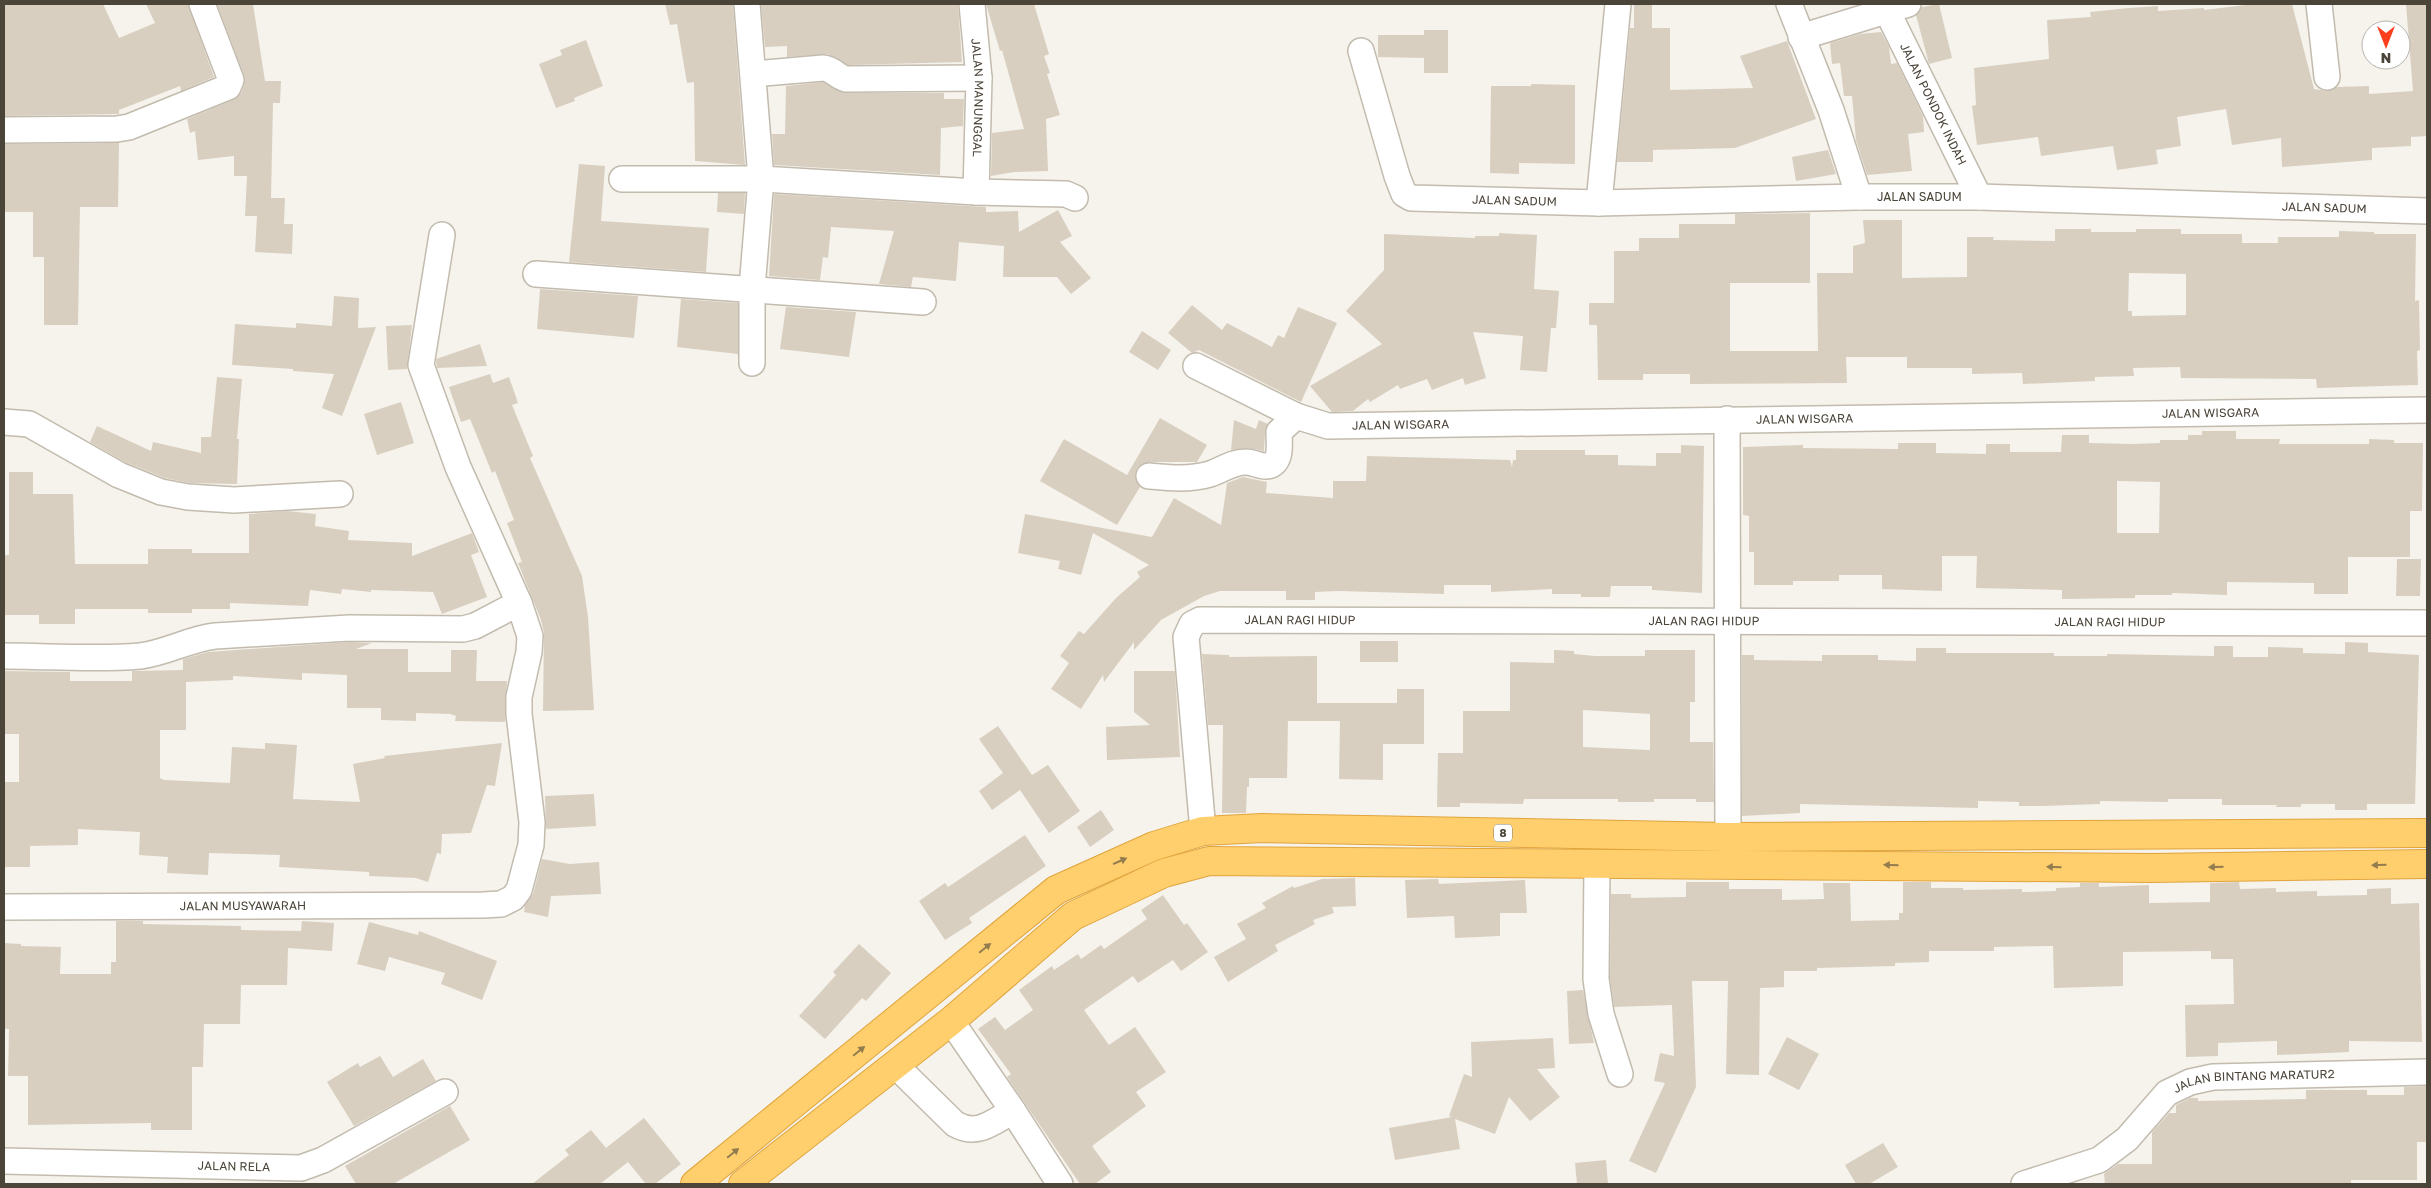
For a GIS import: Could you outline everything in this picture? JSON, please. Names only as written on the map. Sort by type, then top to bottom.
[{"type":"highway","name":"8","points":[[695,1184],[1056,890],[1154,846],[1203,831],[1262,828],[1728,837],[2427,833]]},
{"type":"highway","points":[[743,1184],[951,1020],[1074,916],[1164,873],[1209,861],[2151,868],[2427,864]]},
{"type":"street","points":[[4,130],[117,129],[228,87],[231,80],[202,4]]},
{"type":"street","points":[[747,4],[761,179],[752,288],[752,363]]},
{"type":"street","name":"JALAN MANUNGGAL","points":[[972,4],[979,78],[976,192]]},
{"type":"street","points":[[1599,203],[1618,4]]},
{"type":"street","points":[[1789,4],[1831,110],[1859,197]]},
{"type":"street","points":[[2319,4],[2327,76]]},
{"type":"street","name":"JALAN PONDOK INDAH","points":[[1801,37],[1897,7],[1979,197]]},
{"type":"street","name":"JALAN SADUM","points":[[1361,51],[1396,176],[1404,194],[1411,198],[1599,203],[1859,197],[1979,197],[2427,211]]},
{"type":"street","points":[[753,74],[823,68],[830,69],[840,78],[846,79],[979,78]]},
{"type":"street","points":[[622,179],[761,179],[976,192],[1066,194],[1075,198]]},
{"type":"street","points":[[4,656],[128,656],[152,653],[198,639],[215,636],[349,628],[463,629],[475,626],[519,603],[458,467],[421,365],[442,235]]},
{"type":"street","points":[[536,274],[752,288],[829,297],[923,302]]},
{"type":"street","name":"JALAN WISGARA","points":[[1196,366],[1296,416],[1328,426],[2427,410]]},
{"type":"street","points":[[1149,476],[1177,479],[1212,473],[1237,463],[1247,462],[1260,466],[1270,466],[1276,461],[1278,455],[1279,432],[1296,416]]},
{"type":"street","points":[[1727,419],[1728,837]]},
{"type":"street","points":[[4,422],[29,424],[119,475],[161,492],[188,497],[234,500],[340,494]]},
{"type":"street","name":"JALAN MUSYAWARAH","points":[[4,907],[483,905],[501,904],[513,898],[519,890],[531,845],[532,822],[519,714],[519,697],[531,644],[519,603]]},
{"type":"street","name":"JALAN RAGI HIDUP","points":[[1203,831],[1186,637],[1192,624],[1200,620],[2427,622]]},
{"type":"street","points":[[1597,863],[1596,979],[1601,1014],[1620,1074]]},
{"type":"street","points":[[951,1020],[1060,1184]]},
{"type":"street","points":[[895,1065],[955,1124],[967,1130],[978,1130],[1013,1111]]},
{"type":"street","name":"JALAN BINTANG MARATUR2","points":[[2024,1184],[2098,1160],[2127,1139],[2167,1093],[2190,1082],[2213,1077],[2427,1072]]},
{"type":"street","name":"JALAN RELA","points":[[4,1161],[301,1168],[323,1160],[445,1092]]},
{"type":"building","points":[[4,4],[103,4],[119,38],[155,23],[146,4],[188,4],[214,77],[181,91],[180,86],[119,110],[119,114],[4,116]]},
{"type":"building","points":[[217,4],[253,4],[265,81],[281,81],[280,103],[273,103],[271,198],[285,198],[284,224],[293,224],[292,254],[255,252],[257,216],[245,216],[247,176],[234,176],[234,156],[198,160],[195,131],[190,133],[187,119],[233,100],[241,93],[244,85],[244,75]]},
{"type":"building","points":[[665,4],[733,4],[745,165],[695,161],[694,82],[687,83],[677,24],[670,25]]},
{"type":"building","points":[[761,4],[958,4],[962,62],[848,65],[828,54],[787,57],[787,46],[765,47]]},
{"type":"building","points":[[986,4],[1034,4],[1049,54],[1044,56],[1050,73],[1047,74],[1060,115],[1046,119],[1048,171],[1014,172],[991,176],[992,133],[1024,129],[1002,50],[1000,51]]},
{"type":"building","points":[[1634,4],[1652,4],[1652,28],[1670,28],[1670,90],[1753,88],[1740,56],[1787,41],[1816,119],[1735,148],[1653,150],[1653,162],[1617,162],[1630,28],[1634,28]]},
{"type":"building","points":[[1939,4],[1952,58],[1929,64],[1916,15],[1922,7]]},
{"type":"building","points":[[2254,4],[2292,4],[2314,89],[2328,91],[2336,87],[2369,86],[2369,94],[2413,91],[2411,20],[2407,20],[2406,4],[2427,4],[2427,136],[2411,137],[2411,146],[2372,148],[2372,160],[2282,167],[2281,138],[2232,145],[2226,109],[2177,117],[2181,146],[2156,150],[2158,164],[2117,170],[2113,146],[2041,156],[2038,137],[1977,145],[1972,106],[1976,105],[1974,68],[2049,59],[2047,20],[2091,17],[2090,12],[2158,6],[2158,11],[2204,8],[2204,10]]},
{"type":"building","points":[[1424,30],[1448,30],[1448,73],[1424,73],[1424,58],[1378,57],[1378,35],[1424,35]]},
{"type":"building","points":[[1881,32],[1889,47],[1891,64],[1897,63],[1923,116],[1924,132],[1908,134],[1912,171],[1867,175],[1856,140],[1852,96],[1844,96],[1840,63],[1832,64],[1830,43],[1860,34]]},
{"type":"building","points":[[586,40],[603,86],[574,98],[575,101],[556,108],[539,64],[562,55],[560,50]]},
{"type":"building","points":[[823,82],[846,93],[944,93],[944,99],[964,99],[963,126],[941,128],[940,175],[774,165],[772,134],[785,134],[786,86]]},
{"type":"building","points":[[1531,84],[1575,85],[1575,164],[1519,163],[1519,174],[1490,173],[1491,86],[1531,86]]},
{"type":"building","points":[[119,143],[118,207],[80,207],[78,325],[44,325],[44,257],[33,257],[33,212],[4,212],[4,144]]},
{"type":"building","points":[[1828,150],[1836,174],[1796,181],[1792,157]]},
{"type":"building","points":[[579,164],[605,166],[601,221],[709,228],[706,272],[569,262]]},
{"type":"building","points":[[718,193],[745,193],[744,214],[717,212]]},
{"type":"building","points":[[774,194],[986,207],[986,212],[1018,211],[1019,232],[1058,210],[1072,236],[1060,242],[1091,278],[1071,294],[1057,277],[1003,277],[1004,246],[959,242],[956,281],[913,277],[911,287],[879,284],[894,231],[831,227],[828,258],[823,257],[820,280],[769,276]]},
{"type":"building","points":[[1810,213],[1810,283],[1730,283],[1730,351],[1818,351],[1817,273],[1853,273],[1853,246],[1865,243],[1863,220],[1902,220],[1902,278],[1967,277],[1967,237],[1994,237],[1993,240],[2055,241],[2055,229],[2091,229],[2091,232],[2136,232],[2136,229],[2181,229],[2181,234],[2242,234],[2242,243],[2278,243],[2278,237],[2339,237],[2339,231],[2374,232],[2374,234],[2416,234],[2415,301],[2419,300],[2420,350],[2417,351],[2418,385],[2317,388],[2316,379],[2181,378],[2180,367],[2133,368],[2134,376],[2095,377],[2095,381],[2023,384],[2022,373],[1972,374],[1972,368],[1907,368],[1907,357],[1846,357],[1847,383],[1690,384],[1690,374],[1643,374],[1643,380],[1598,380],[1597,325],[1589,325],[1589,303],[1614,303],[1614,251],[1639,251],[1639,238],[1679,238],[1679,224],[1735,224],[1735,214]],"holes":[[[2129,273],[2186,274],[2186,315],[2132,316],[2132,311],[2128,311]]]},
{"type":"building","points":[[1499,233],[1537,235],[1534,289],[1559,291],[1556,328],[1551,328],[1547,372],[1520,370],[1523,336],[1473,332],[1486,378],[1465,385],[1463,378],[1432,390],[1427,379],[1400,389],[1398,385],[1370,402],[1368,399],[1353,411],[1332,412],[1310,386],[1382,344],[1346,311],[1384,270],[1384,234],[1475,238],[1475,236],[1499,236]]},
{"type":"building","points":[[540,289],[638,296],[634,338],[537,329]]},
{"type":"building","points":[[334,296],[359,298],[358,328],[376,327],[342,416],[322,408],[334,374],[232,365],[235,324],[296,328],[296,323],[332,326]]},
{"type":"building","points":[[681,299],[738,303],[738,354],[677,347]]},
{"type":"building","points":[[1192,305],[1222,330],[1227,323],[1272,347],[1278,335],[1284,338],[1298,307],[1337,323],[1301,402],[1199,350],[1192,353],[1168,333]]},
{"type":"building","points":[[786,307],[856,312],[849,357],[780,349]]},
{"type":"building","points":[[412,325],[407,369],[388,370],[386,326]]},
{"type":"building","points":[[1142,331],[1171,350],[1158,370],[1129,352]]},
{"type":"building","points":[[480,344],[487,366],[437,368],[436,359]]},
{"type":"building","points":[[490,374],[493,383],[509,377],[518,403],[512,405],[533,456],[530,458],[582,576],[588,617],[594,710],[543,711],[544,632],[518,563],[522,562],[507,523],[514,520],[495,471],[492,473],[470,419],[461,422],[449,387]]},
{"type":"building","points":[[217,377],[242,379],[237,439],[239,439],[237,484],[190,483],[165,478],[125,462],[90,442],[97,426],[151,451],[153,442],[201,453],[201,437],[211,437]]},
{"type":"building","points":[[401,402],[414,443],[377,455],[364,414]]},
{"type":"building","points":[[1160,418],[1207,445],[1197,462],[1150,462],[1138,467],[1135,475],[1140,487],[1117,525],[1040,481],[1064,439],[1127,475]]},
{"type":"building","points":[[1234,420],[1256,429],[1259,420],[1268,424],[1265,432],[1264,451],[1248,448],[1231,450]]},
{"type":"building","points":[[2202,431],[2236,431],[2236,439],[2280,439],[2279,444],[2369,444],[2369,439],[2394,440],[2394,443],[2423,443],[2422,511],[2410,511],[2410,557],[2348,557],[2348,594],[2314,594],[2314,583],[2227,582],[2227,595],[2172,593],[2172,595],[2135,595],[2135,598],[2062,599],[2062,590],[1976,588],[1977,556],[1942,556],[1942,591],[1882,589],[1882,575],[1839,575],[1839,581],[1793,581],[1793,585],[1754,585],[1754,552],[1749,552],[1749,516],[1743,515],[1743,447],[1803,445],[1803,448],[1898,449],[1898,443],[1936,443],[1936,453],[1986,454],[1986,444],[2010,444],[2010,452],[2061,452],[2062,435],[2089,435],[2089,443],[2133,444],[2160,443],[2160,440],[2188,440],[2188,435],[2202,435]],"holes":[[[2117,481],[2160,482],[2159,533],[2117,533]]]},
{"type":"building","points":[[1681,445],[1704,446],[1702,593],[1652,590],[1652,586],[1611,586],[1610,597],[1581,597],[1581,594],[1552,594],[1552,589],[1491,592],[1491,585],[1444,585],[1444,594],[1338,591],[1315,592],[1315,600],[1286,600],[1286,591],[1220,591],[1204,596],[1161,620],[1134,650],[1134,642],[1104,682],[1103,675],[1081,709],[1051,689],[1069,663],[1060,656],[1079,631],[1084,634],[1116,598],[1140,577],[1137,572],[1149,565],[1093,533],[1081,575],[1058,569],[1060,561],[1018,553],[1025,514],[1152,537],[1174,498],[1221,525],[1227,483],[1243,477],[1267,482],[1266,493],[1333,498],[1333,481],[1366,481],[1367,456],[1510,460],[1512,467],[1513,460],[1516,460],[1516,450],[1585,450],[1585,455],[1618,455],[1618,465],[1656,466],[1656,453],[1681,453]]},
{"type":"building","points":[[9,472],[33,472],[33,494],[73,494],[75,564],[148,564],[148,549],[192,549],[192,553],[249,553],[249,514],[287,511],[316,514],[315,526],[349,531],[348,540],[412,543],[412,556],[472,533],[479,552],[471,555],[487,597],[442,614],[433,592],[371,590],[371,592],[342,589],[341,594],[310,590],[308,606],[230,603],[230,609],[192,609],[192,613],[148,613],[148,609],[75,609],[75,624],[39,624],[39,615],[4,615],[4,555],[9,555]]},
{"type":"building","points":[[2397,559],[2421,559],[2420,596],[2396,596]]},
{"type":"building","points":[[1360,641],[1398,641],[1398,662],[1360,662]]},
{"type":"building","points":[[349,642],[372,643],[356,649],[408,649],[408,672],[451,672],[451,650],[477,650],[476,681],[507,681],[505,722],[455,721],[456,716],[450,714],[416,713],[416,721],[381,720],[381,708],[347,708],[347,675],[302,673],[302,680],[233,676],[233,680],[186,682],[186,730],[160,730],[160,778],[164,780],[230,783],[232,747],[265,749],[265,743],[297,745],[293,799],[360,802],[353,764],[385,758],[384,756],[502,743],[495,786],[487,785],[471,833],[442,834],[441,854],[437,853],[428,882],[416,878],[369,876],[369,872],[279,867],[280,855],[209,853],[208,875],[167,873],[168,857],[139,855],[140,832],[78,829],[78,845],[30,846],[30,867],[4,867],[4,782],[19,782],[19,734],[4,734],[4,671],[70,672],[70,681],[132,681],[132,671],[183,670],[183,659],[208,652]]},
{"type":"building","points":[[2345,642],[2368,643],[2368,652],[2419,655],[2415,804],[2367,804],[2367,810],[2335,810],[2335,804],[2301,804],[2301,807],[2222,805],[2222,799],[2168,799],[2168,802],[2100,801],[2100,804],[2043,806],[2019,806],[2019,802],[1978,801],[1978,808],[1800,804],[1800,813],[1742,816],[1742,655],[1754,655],[1754,660],[1822,661],[1822,655],[1878,655],[1878,660],[1916,661],[1916,648],[1946,648],[1946,653],[2054,653],[2054,656],[2107,656],[2107,654],[2214,656],[2214,646],[2233,646],[2233,657],[2268,657],[2268,647],[2303,648],[2303,653],[2345,654]]},
{"type":"building","points":[[1554,650],[1574,651],[1574,654],[1595,656],[1645,656],[1645,650],[1695,650],[1695,702],[1690,702],[1690,742],[1713,742],[1714,802],[1696,802],[1696,799],[1654,799],[1654,802],[1618,802],[1618,799],[1524,799],[1523,804],[1460,803],[1460,807],[1437,807],[1438,753],[1463,753],[1463,711],[1510,711],[1510,662],[1554,663]],"holes":[[[1583,710],[1650,714],[1650,750],[1583,747]]]},
{"type":"building","points":[[1202,654],[1229,655],[1229,657],[1317,656],[1317,703],[1397,703],[1397,689],[1424,689],[1424,744],[1383,744],[1383,780],[1339,779],[1340,721],[1288,721],[1287,778],[1249,778],[1246,813],[1222,813],[1223,725],[1208,725]]},
{"type":"building","points":[[1134,671],[1175,671],[1180,757],[1107,760],[1106,727],[1150,725],[1134,712]]},
{"type":"building","points":[[998,726],[1032,775],[1048,765],[1080,811],[1049,833],[1020,790],[992,810],[979,791],[1003,773],[979,739]]},
{"type":"building","points":[[594,794],[596,826],[546,829],[545,796]]},
{"type":"building","points":[[1101,810],[1114,830],[1090,847],[1077,827]]},
{"type":"building","points":[[1025,835],[1046,866],[969,918],[972,923],[945,940],[919,901],[945,883],[948,887]]},
{"type":"building","points":[[542,859],[570,864],[599,862],[601,894],[551,896],[548,917],[524,912],[525,905],[533,894]]},
{"type":"building","points":[[1355,878],[1356,906],[1332,907],[1334,913],[1313,920],[1315,924],[1275,945],[1278,951],[1228,982],[1214,957],[1246,939],[1237,924],[1266,908],[1262,903],[1293,886],[1294,888],[1322,879]]},
{"type":"building","points":[[1438,879],[1439,884],[1525,880],[1527,913],[1500,913],[1500,936],[1455,938],[1454,916],[1407,918],[1405,880]]},
{"type":"building","points":[[1686,882],[1729,882],[1729,889],[1782,889],[1782,900],[1824,899],[1823,883],[1850,883],[1851,921],[1899,920],[1899,913],[1903,913],[1903,882],[1931,882],[1931,888],[1963,888],[1963,890],[2022,889],[2022,892],[2056,891],[2056,888],[2080,887],[2080,883],[2099,883],[2099,887],[2149,885],[2149,903],[2210,902],[2210,883],[2239,882],[2240,889],[2276,888],[2276,892],[2317,891],[2317,896],[2367,895],[2367,889],[2391,888],[2391,904],[2419,903],[2422,1042],[2349,1041],[2349,1052],[2277,1055],[2277,1041],[2218,1043],[2218,1056],[2186,1057],[2185,1005],[2234,1004],[2233,959],[2211,959],[2211,951],[2123,952],[2123,986],[2054,988],[2053,946],[1994,947],[1994,951],[1929,951],[1929,962],[1895,963],[1895,966],[1817,968],[1817,971],[1784,971],[1784,987],[1760,988],[1759,1075],[1726,1074],[1728,981],[1692,981],[1696,1087],[1656,1173],[1629,1161],[1665,1083],[1654,1081],[1660,1053],[1674,1056],[1672,1005],[1614,1007],[1610,978],[1611,894],[1631,894],[1631,898],[1686,897]]},
{"type":"building","points":[[1163,895],[1184,925],[1187,923],[1208,952],[1181,971],[1173,960],[1138,983],[1133,976],[1084,1010],[1109,1045],[1135,1027],[1166,1072],[1136,1092],[1146,1106],[1092,1146],[1111,1172],[1095,1184],[1080,1184],[1007,1077],[1011,1074],[978,1029],[995,1017],[1005,1030],[1033,1010],[1019,990],[1052,966],[1054,970],[1078,954],[1081,959],[1101,945],[1104,949],[1147,919],[1141,910]]},
{"type":"building","points":[[116,921],[143,921],[143,924],[241,926],[241,930],[301,931],[302,921],[334,923],[332,951],[288,948],[287,985],[241,985],[240,1024],[204,1024],[203,1067],[192,1067],[192,1130],[151,1130],[151,1123],[28,1125],[28,1076],[8,1076],[9,1029],[4,1029],[4,943],[21,944],[21,946],[61,947],[60,974],[111,974],[111,962],[116,962]]},
{"type":"building","points":[[369,922],[418,935],[419,931],[497,961],[482,1000],[441,984],[445,973],[389,957],[385,971],[357,964]]},
{"type":"building","points":[[859,944],[891,973],[866,1001],[862,998],[825,1039],[799,1016],[836,975],[833,972]]},
{"type":"building","points":[[1583,990],[1594,1043],[1569,1044],[1567,991]]},
{"type":"building","points":[[1787,1037],[1819,1054],[1799,1090],[1768,1074]]},
{"type":"building","points":[[1553,1038],[1555,1068],[1537,1069],[1560,1097],[1530,1121],[1509,1097],[1495,1134],[1455,1119],[1460,1149],[1395,1160],[1389,1128],[1452,1117],[1449,1116],[1464,1074],[1472,1077],[1471,1042]]},
{"type":"building","points":[[380,1056],[393,1077],[423,1059],[436,1081],[354,1126],[327,1082],[358,1063],[360,1067]]},
{"type":"building","points":[[2427,1086],[2427,1142],[2417,1142],[2417,1180],[2351,1180],[2351,1184],[2105,1184],[2104,1174],[2118,1164],[2152,1164],[2152,1132],[2169,1113],[2176,1113],[2176,1105],[2190,1098],[2198,1098],[2198,1101],[2306,1099],[2306,1090],[2367,1090],[2367,1095],[2404,1095],[2404,1087]]},
{"type":"building","points":[[450,1106],[470,1140],[393,1184],[356,1184],[345,1166]]},
{"type":"building","points":[[644,1118],[681,1164],[655,1184],[646,1184],[628,1162],[600,1184],[532,1184],[569,1155],[565,1150],[591,1130],[606,1148]]},
{"type":"building","points":[[1883,1143],[1898,1167],[1869,1184],[1856,1184],[1845,1165]]},
{"type":"building","points":[[1606,1160],[1608,1184],[1577,1184],[1575,1163]]}]
